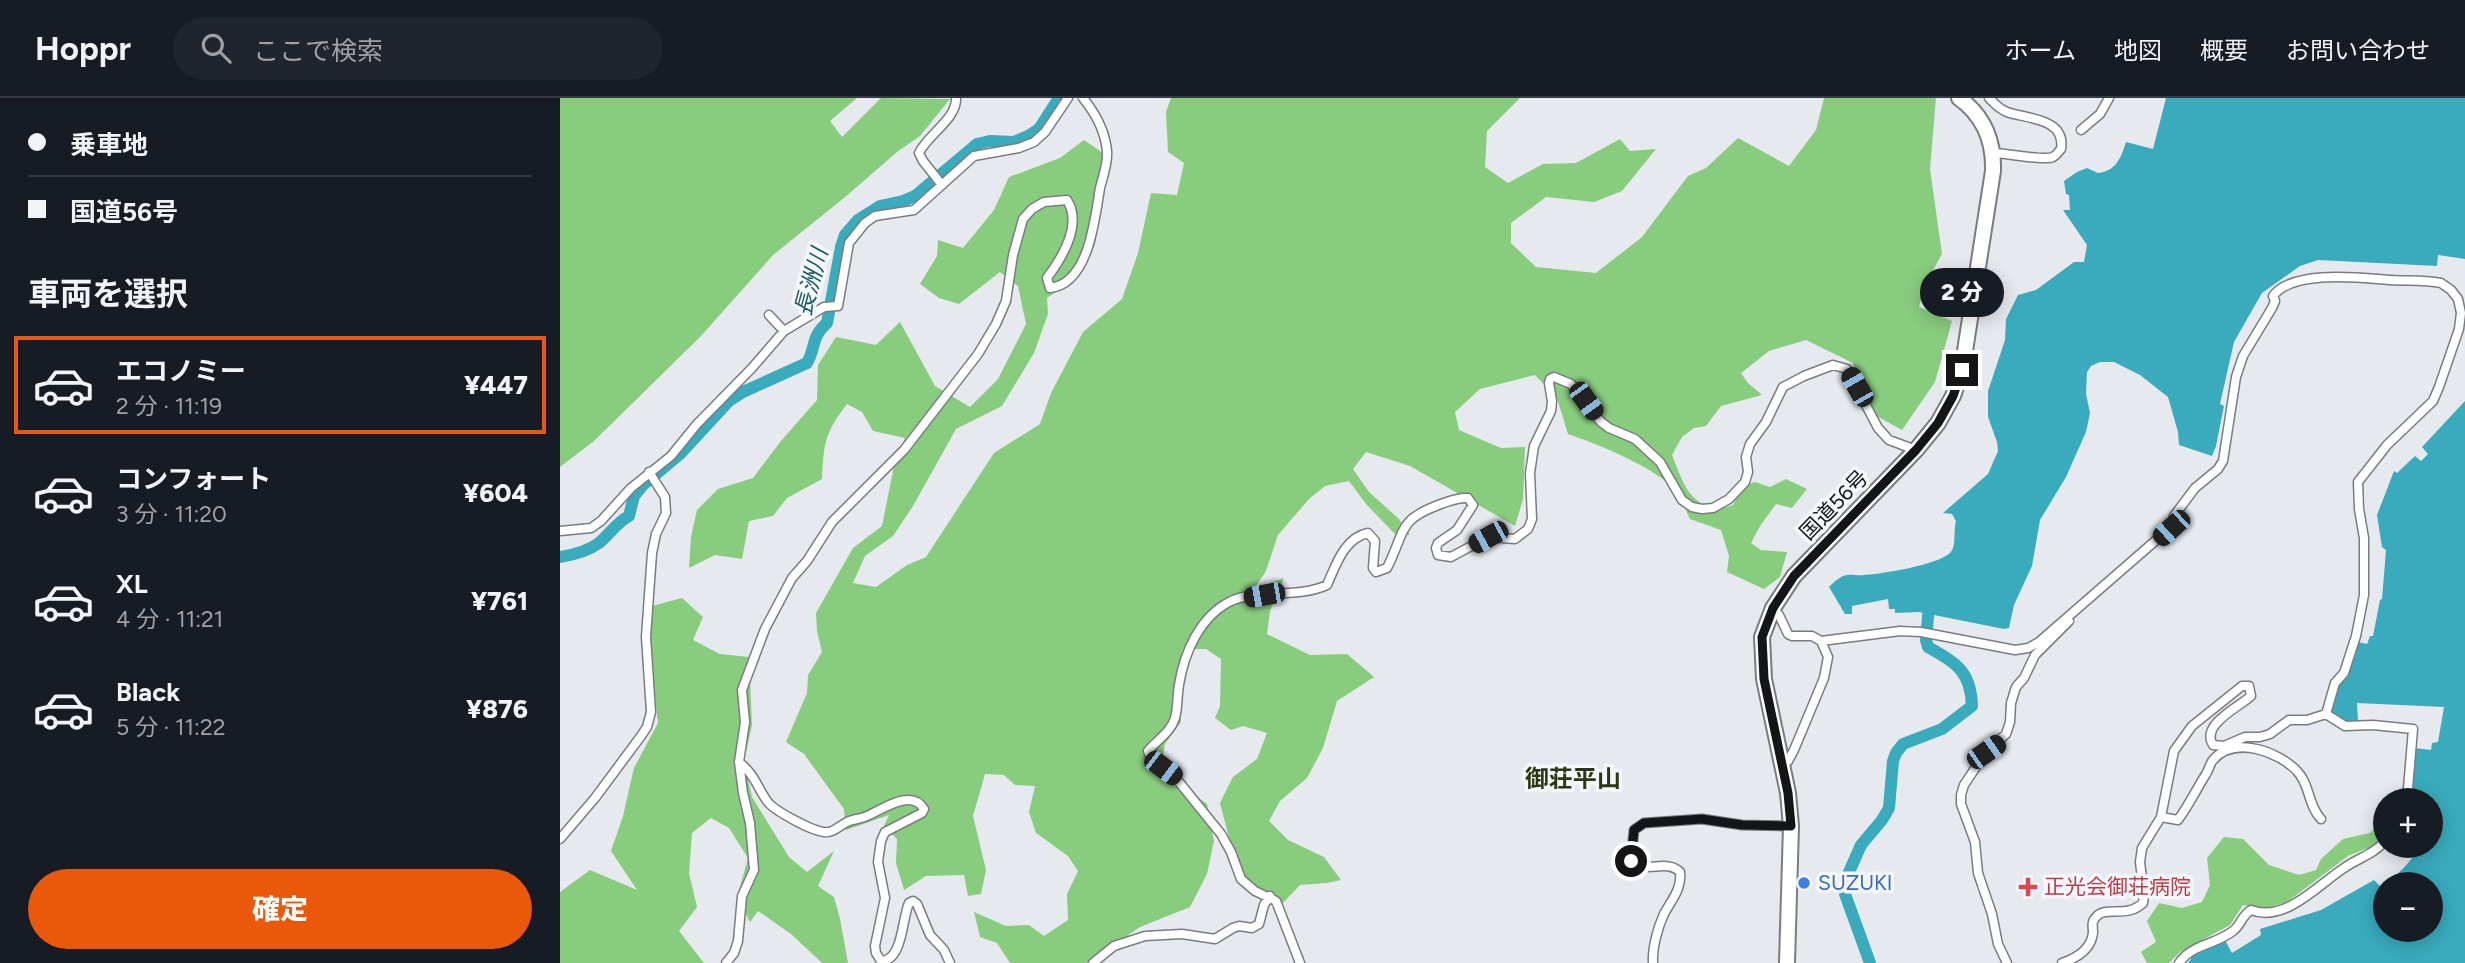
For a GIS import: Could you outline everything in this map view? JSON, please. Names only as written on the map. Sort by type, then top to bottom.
[{"type":"highway","name":"国道56号","points":[[1787,963],[1791,826],[1783,765],[1764,679],[1762,637],[1773,608],[1794,576],[1916,450],[1938,423],[1953,396],[1962,370],[1993,171],[1989,136],[1970,106],[1959,98]]},
{"type":"street","points":[[942,185],[919,153],[923,144],[954,111],[957,98]]},
{"type":"street","points":[[560,531],[591,528],[601,522],[615,504],[649,472],[671,456],[697,424],[784,331],[824,307],[838,306],[849,243],[865,223],[875,216],[914,210],[974,156],[1019,148],[1034,142],[1045,132],[1068,98]]},
{"type":"street","points":[[726,963],[734,953],[738,941],[742,896],[754,870],[750,823],[739,762],[746,722],[742,690],[744,679],[770,619],[792,578],[807,561],[832,522],[904,450],[978,354],[1006,301],[1013,255],[1023,219],[1032,209],[1056,199],[1067,200],[1072,208],[1074,219],[1066,248],[1046,278],[1050,288],[1055,288],[1069,279],[1086,253],[1095,224],[1107,154],[1098,119],[1083,98]]},
{"type":"street","points":[[1989,98],[2003,111],[2054,126],[2062,136],[2061,149],[2053,157],[1993,153]]},
{"type":"street","points":[[2081,130],[2100,114],[2109,98]]},
{"type":"street","points":[[1821,641],[1842,636],[1900,631],[1921,632],[2015,650],[2028,648],[2039,642],[2171,528],[2176,521],[2174,516],[2186,498],[2223,461],[2236,377],[2243,356],[2272,308],[2275,302],[2273,296],[2278,290],[2291,284],[2339,276],[2441,283],[2458,299],[2461,313],[2459,329],[2433,401],[2387,445],[2358,482],[2358,509],[2364,538],[2364,595],[2348,661],[2344,673],[2334,682],[2326,714]]},
{"type":"street","points":[[769,315],[784,331]]},
{"type":"street","points":[[1300,963],[1276,901],[1255,891],[1241,879],[1221,834],[1175,776],[1153,762],[1148,751],[1172,726],[1179,683],[1188,651],[1197,633],[1219,608],[1234,600],[1300,593],[1327,585],[1345,549],[1363,534],[1368,533],[1376,541],[1373,568],[1376,572],[1387,568],[1408,520],[1423,511],[1460,497],[1468,498],[1473,505],[1470,513],[1457,530],[1438,542],[1438,555],[1451,557],[1488,537],[1515,539],[1521,536],[1532,519],[1530,473],[1534,446],[1551,411],[1549,383],[1554,377],[1571,384],[1601,422],[1635,439],[1660,462],[1682,500],[1692,507],[1713,508],[1729,499],[1745,482],[1748,472],[1746,457],[1750,444],[1766,422],[1783,387],[1833,365],[1847,369],[1866,409],[1883,434],[1889,440],[1916,450]]},
{"type":"street","points":[[560,839],[595,798],[641,736],[651,712],[646,637],[648,595],[656,534],[666,513],[665,497],[649,472]]},
{"type":"street","points":[[1773,608],[1788,634],[1812,636],[1821,641],[1828,657],[1824,678],[1794,750],[1783,765]]},
{"type":"street","points":[[2007,963],[1998,944],[1992,914],[1978,873],[1975,842],[1961,804],[1961,795],[1964,785],[1986,752],[2006,734],[2017,687],[2035,655],[2074,613]]},
{"type":"street","points":[[2063,963],[2081,954],[2089,946],[2093,935],[2092,922],[2097,915],[2102,912],[2129,912],[2143,903],[2141,848],[2161,817],[2174,751],[2179,741],[2204,714],[2242,686],[2249,686],[2251,696],[2216,723],[2209,733],[2209,740],[2213,745],[2224,746],[2245,737],[2260,737],[2270,734],[2290,720],[2307,720],[2326,714],[2345,726],[2373,725],[2413,729],[2408,788]]},
{"type":"street","points":[[2161,817],[2178,820],[2214,759],[2230,750],[2255,748],[2277,757],[2298,772],[2309,789],[2316,815],[2320,819]]},
{"type":"street","points":[[739,762],[750,771],[768,803],[817,831],[828,832],[849,821],[864,818],[908,800],[916,800],[922,804],[922,813],[889,830],[881,841],[878,862],[885,898],[875,946],[876,953],[881,961],[893,957],[899,944],[905,911],[909,902],[913,901],[917,904],[930,935],[944,950],[950,963]]},
{"type":"street","points":[[1653,963],[1659,926],[1680,885],[1680,872],[1672,866],[1642,867],[1631,861],[1634,830],[1638,826],[1652,822],[1702,819],[1742,825],[1791,826]]},
{"type":"street","points":[[2179,963],[2186,953],[2235,930],[2245,913],[2251,910],[2259,913],[2280,911],[2373,852]]},
{"type":"street","points":[[1093,963],[1114,946],[1145,936],[1182,934],[1215,939],[1239,926],[1252,928],[1259,924],[1264,905],[1270,896]]},
{"type":"green space","points":[[560,98],[857,98],[830,121],[842,137],[881,98],[950,99],[920,136],[773,255],[701,336],[594,441],[560,467]]},
{"type":"green space","points":[[1171,98],[1520,98],[1487,131],[1485,167],[1508,183],[1543,164],[1576,163],[1620,139],[1630,151],[1656,149],[1622,191],[1594,202],[1546,197],[1511,223],[1511,243],[1536,267],[1596,273],[1642,237],[1688,176],[1706,168],[1738,138],[1789,166],[1816,130],[1824,98],[1936,98],[1930,169],[1942,254],[1926,283],[1919,307],[1952,321],[1935,382],[1902,430],[1873,414],[1853,363],[1806,340],[1769,351],[1741,373],[1762,395],[1721,406],[1706,426],[1694,428],[1682,437],[1672,455],[1683,482],[1691,495],[1715,511],[1733,505],[1743,486],[1755,482],[1770,487],[1786,479],[1807,489],[1792,508],[1776,504],[1751,543],[1761,550],[1787,552],[1780,577],[1764,589],[1727,572],[1729,556],[1721,530],[1690,519],[1680,497],[1658,475],[1628,458],[1568,434],[1557,398],[1535,375],[1480,389],[1455,412],[1459,430],[1501,448],[1525,447],[1523,499],[1515,526],[1410,466],[1366,452],[1353,469],[1369,492],[1399,519],[1410,535],[1395,534],[1366,504],[1349,481],[1325,486],[1309,499],[1278,535],[1266,571],[1254,589],[1284,578],[1270,611],[1267,634],[1310,655],[1347,654],[1374,677],[1337,701],[1323,748],[1307,778],[1280,801],[1269,821],[1288,840],[1324,857],[1341,880],[1300,885],[1281,905],[1262,895],[1237,868],[1220,803],[1233,777],[1257,759],[1267,733],[1243,726],[1231,730],[1215,718],[1220,706],[1221,659],[1206,649],[1183,649],[1178,682],[1181,722],[1165,744],[1160,769],[1207,804],[1214,841],[1207,874],[1190,907],[1140,927],[1088,963],[1010,963],[997,943],[980,937],[974,912],[1006,926],[1029,925],[1044,936],[1068,920],[1067,894],[1078,871],[1068,856],[1036,833],[1029,812],[1035,786],[1015,785],[1004,775],[985,774],[973,816],[986,870],[981,894],[968,896],[964,875],[926,876],[904,890],[896,863],[897,839],[884,826],[889,815],[846,830],[844,809],[804,754],[786,742],[807,693],[808,675],[822,652],[816,613],[853,548],[882,526],[894,466],[905,438],[873,431],[862,412],[847,404],[827,439],[822,479],[787,498],[773,516],[749,521],[742,559],[715,555],[689,568],[691,537],[697,510],[718,489],[753,478],[817,400],[818,365],[836,337],[876,345],[900,322],[935,386],[970,407],[998,379],[1026,324],[1018,286],[1000,272],[959,304],[939,298],[920,284],[937,256],[938,240],[963,248],[994,210],[1009,177],[1060,158],[1084,140],[1103,153],[1102,198],[1095,245],[1077,278],[1047,298],[1048,314],[1034,353],[1002,406],[956,429],[893,536],[865,556],[853,583],[876,587],[907,565],[926,557],[994,453],[1040,424],[1051,393],[1083,332],[1122,299],[1138,253],[1151,193],[1177,195],[1184,163],[1168,152],[1166,112]]},
{"type":"green space","points":[[682,598],[703,617],[693,640],[720,654],[749,657],[752,725],[744,761],[752,797],[789,857],[807,872],[834,851],[818,886],[834,897],[848,963],[822,963],[791,934],[758,911],[750,922],[737,898],[748,858],[729,828],[711,818],[692,833],[689,873],[697,907],[679,931],[704,963],[560,963],[560,892],[590,870],[637,890],[611,851],[623,816],[634,768],[658,723],[649,642],[652,606]]},
{"type":"green space","points":[[2373,830],[2373,846],[2348,856],[2287,902],[2264,909],[2243,905],[2230,925],[2180,952],[2169,963],[2147,963],[2141,952],[2156,942],[2147,921],[2159,903],[2182,908],[2202,902],[2210,885],[2207,858],[2224,837],[2243,839],[2269,865],[2299,875],[2316,870],[2321,859],[2343,839],[2370,833]]},
{"type":"water","points":[[2166,98],[2465,98],[2465,259],[2438,255],[2437,266],[2318,260],[2300,266],[2262,293],[2234,342],[2220,404],[2224,406],[2212,456],[2179,445],[2168,397],[2140,375],[2114,362],[2100,362],[2091,366],[2087,372],[2086,394],[2090,413],[2086,432],[2066,477],[2040,520],[2032,566],[2014,605],[2009,628],[1919,612],[1895,613],[1895,609],[1889,609],[1888,599],[1852,606],[1852,614],[1845,614],[1829,587],[1840,578],[1922,565],[1943,557],[1952,550],[1956,521],[1952,514],[1943,513],[1988,474],[1998,451],[1988,417],[1988,391],[2005,340],[2006,319],[2018,295],[2036,290],[2074,262],[2084,262],[2087,245],[2063,210],[2070,210],[2064,181],[2087,168],[2098,173],[2109,170],[2120,158],[2126,142],[2153,149]]},
{"type":"water","points":[[2465,401],[2465,963],[2188,963],[2190,956],[2225,940],[2232,953],[2261,935],[2260,929],[2321,910],[2373,881],[2373,942],[2443,942],[2443,872],[2399,872],[2412,858],[2443,858],[2443,788],[2413,788],[2415,748],[2431,750],[2432,743],[2438,742],[2444,707],[2357,703],[2358,722],[2344,723],[2329,711],[2338,684],[2347,676],[2358,642],[2367,644],[2370,636],[2373,636],[2382,599],[2386,550],[2382,547],[2377,515],[2394,471],[2397,473],[2415,456],[2421,461],[2428,454],[2422,447]]},
{"type":"waterway","name":"長洲川","points":[[560,557],[580,552],[603,540],[629,516],[634,496],[643,485],[680,454],[729,401],[807,363],[816,338],[827,323],[845,235],[858,220],[880,206],[915,196],[977,144],[990,141],[1014,142],[1028,136],[1039,129],[1059,98]]},
{"type":"waterway","points":[[1870,963],[1845,894],[1846,879],[1861,845],[1889,808],[1896,753],[1903,744],[1942,729],[1972,706],[1969,684],[1960,669],[1928,647],[1926,640],[1929,605]]},
{"type":"place","name":"SUZUKI","points":[[1804,883]]},
{"type":"place","name":"正光会御荘病院","points":[[2028,887]]},
{"type":"district","name":"御荘平山","points":[[1573,779]]},
{"type":"route","points":[[1631,861],[1634,830],[1644,823],[1702,819],[1742,825],[1791,826],[1783,765],[1764,679],[1762,637],[1773,608],[1794,576],[1916,450],[1938,423],[1953,396],[1962,370]]}]
